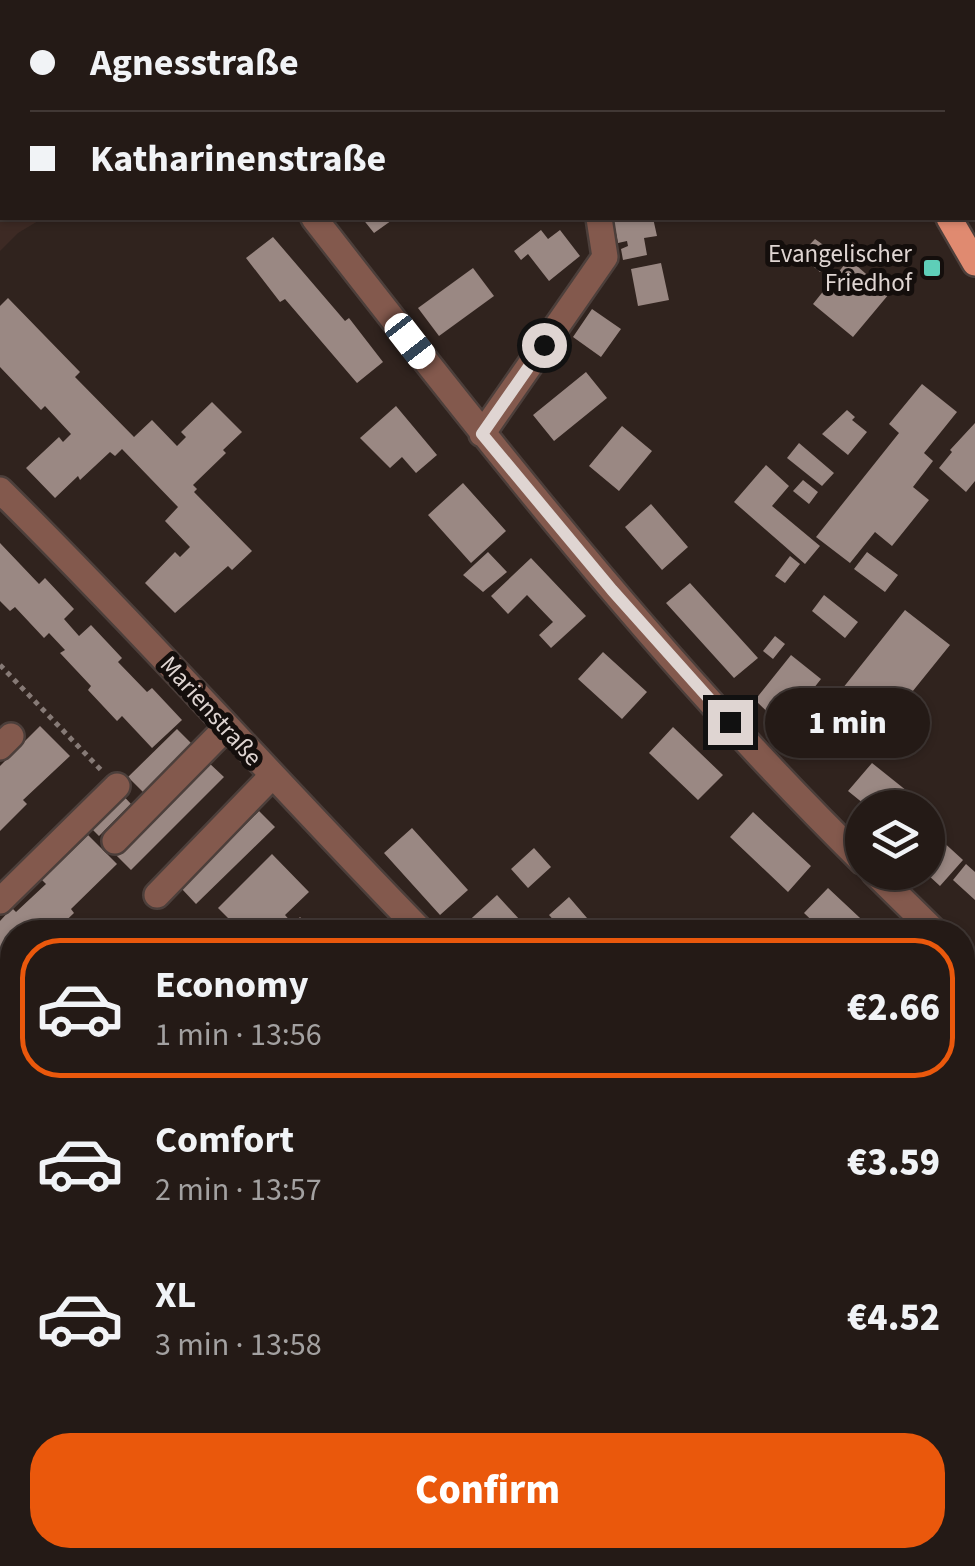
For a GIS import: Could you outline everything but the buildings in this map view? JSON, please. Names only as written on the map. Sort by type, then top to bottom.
[{"type":"main road","points":[[951,220],[975,263]]},
{"type":"street","points":[[316,220],[482,434],[612,590],[802,802],[845,844]]},
{"type":"street","points":[[482,434],[605,257],[599,220]]},
{"type":"street","name":"Marienstraße","points":[[0,490],[91,581],[271,777],[410,920]]},
{"type":"street","points":[[115,841],[227,727]]},
{"type":"street","points":[[157,895],[271,777]]},
{"type":"street","points":[[0,901],[117,786]]},
{"type":"street","points":[[892,890],[923,920]]},
{"type":"path","points":[[0,665],[117,786]]},
{"type":"shaded area","points":[[0,220],[40,220],[18,233],[0,251]]},
{"type":"place","name":"Evangelischer Friedhof","points":[[932,268]]},
{"type":"route","points":[[544,345],[482,434],[612,590],[730,722]]}]
